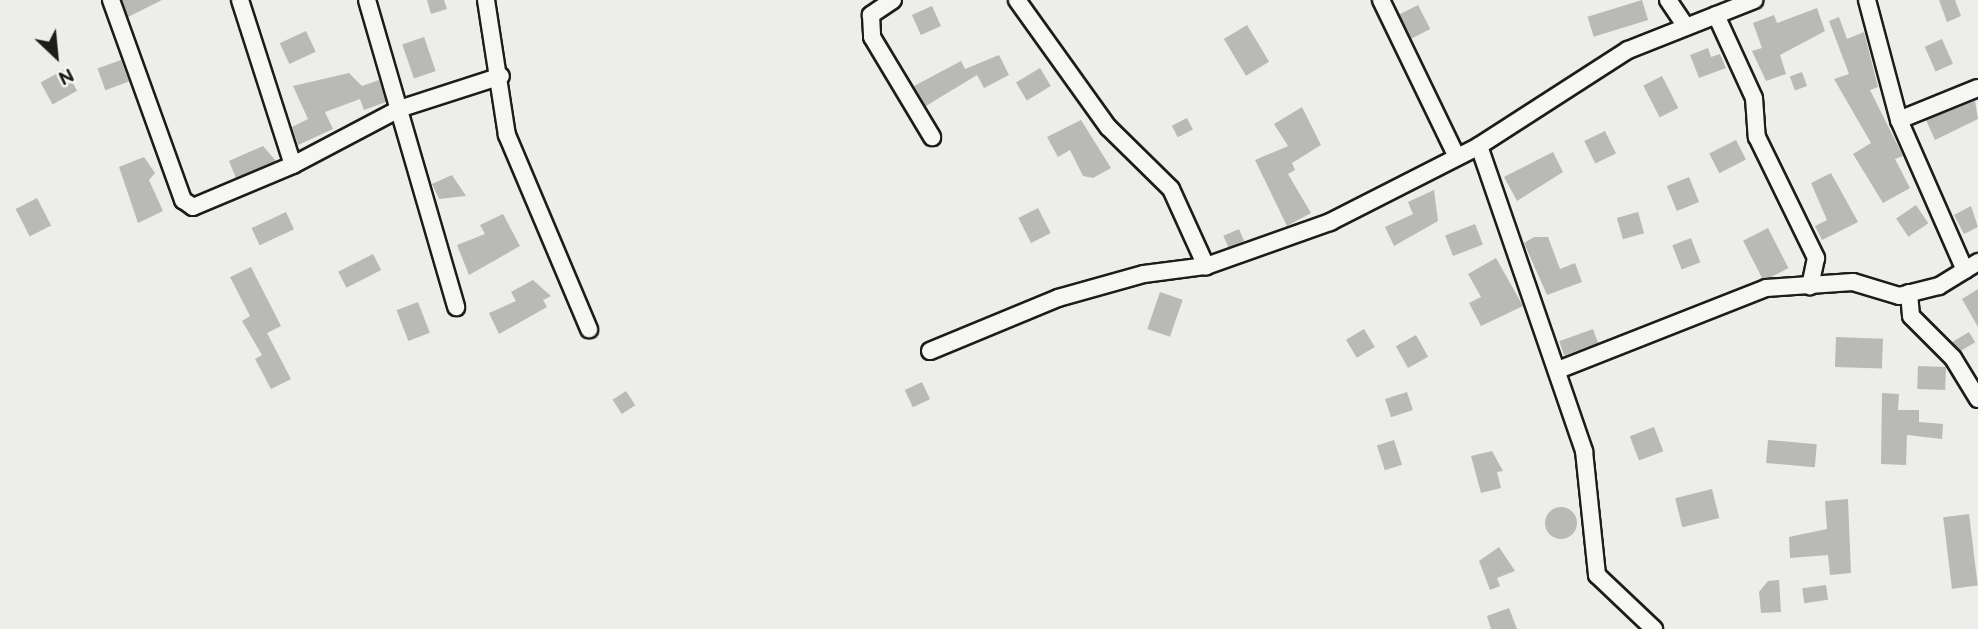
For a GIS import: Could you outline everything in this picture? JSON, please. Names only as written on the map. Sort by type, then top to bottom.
[{"type":"street","points":[[111,0],[187,205],[206,204],[293,165],[399,109],[501,76]]},
{"type":"street","points":[[240,0],[293,165]]},
{"type":"street","points":[[367,0],[456,307]]},
{"type":"street","points":[[486,0],[515,158],[589,328]]},
{"type":"street","points":[[893,0],[870,15],[872,37],[932,137]]},
{"type":"street","points":[[1017,0],[1108,127],[1171,189],[1206,266]]},
{"type":"street","points":[[1381,0],[1457,157]]},
{"type":"street","points":[[1668,0],[1686,27]]},
{"type":"street","points":[[930,351],[1058,298],[1144,274],[1206,266],[1318,227],[1479,146],[1628,50],[1754,0]]},
{"type":"street","points":[[1558,370],[1766,288],[1853,282],[1909,293],[1971,266],[1899,120],[1867,0]]},
{"type":"street","points":[[1716,15],[1754,98],[1757,137],[1816,258],[1810,286]]},
{"type":"street","points":[[1899,120],[1978,88]]},
{"type":"street","points":[[1479,146],[1584,451],[1597,575],[1654,629]]},
{"type":"street","points":[[1909,293],[1912,316],[1953,358],[1978,399]]},
{"type":"building","points":[[122,0],[162,0],[128,17]]},
{"type":"building","points":[[427,0],[444,0],[447,9],[431,14]]},
{"type":"building","points":[[1642,0],[1648,20],[1594,37],[1587,17]]},
{"type":"building","points":[[1939,0],[1955,0],[1961,16],[1947,22]]},
{"type":"building","points":[[1418,5],[1430,29],[1412,39],[1399,15]]},
{"type":"building","points":[[932,6],[941,26],[921,35],[912,15]]},
{"type":"building","points":[[1817,8],[1825,31],[1780,55],[1786,74],[1766,81],[1752,51],[1762,48],[1753,23],[1774,15],[1777,23]]},
{"type":"building","points":[[1839,17],[1847,39],[1864,32],[1878,87],[1870,90],[1903,156],[1895,159],[1910,188],[1883,203],[1853,154],[1871,143],[1834,79],[1849,74],[1829,21]]},
{"type":"building","points":[[1247,25],[1269,62],[1246,76],[1224,39]]},
{"type":"building","points":[[306,31],[316,52],[289,64],[280,43]]},
{"type":"building","points":[[424,37],[436,71],[414,79],[402,44]]},
{"type":"building","points":[[1942,39],[1953,64],[1936,71],[1925,47]]},
{"type":"building","points":[[1708,48],[1711,57],[1720,54],[1726,68],[1699,78],[1690,55]]},
{"type":"building","points":[[999,55],[1009,75],[984,88],[977,75],[926,106],[914,86],[961,61],[965,69]]},
{"type":"building","points":[[121,60],[129,82],[105,90],[98,69]]},
{"type":"building","points":[[1040,68],[1051,86],[1027,100],[1016,82]]},
{"type":"building","points":[[65,69],[77,91],[53,104],[41,83]]},
{"type":"building","points":[[1802,72],[1807,86],[1795,91],[1790,76]]},
{"type":"building","points":[[349,73],[362,86],[379,80],[386,102],[364,110],[360,99],[325,112],[333,129],[298,145],[292,127],[308,119],[293,86]]},
{"type":"building","points":[[1662,76],[1678,108],[1660,118],[1643,86]]},
{"type":"building","points":[[1975,101],[1978,119],[1935,140],[1926,120]]},
{"type":"building","points":[[1302,107],[1321,145],[1292,163],[1295,170],[1288,174],[1311,213],[1287,226],[1255,160],[1288,146],[1274,124]]},
{"type":"building","points":[[1187,118],[1193,130],[1178,137],[1172,126]]},
{"type":"building","points":[[1081,120],[1111,168],[1093,178],[1083,176],[1070,150],[1058,157],[1047,137]]},
{"type":"building","points":[[1605,131],[1616,153],[1595,164],[1584,141]]},
{"type":"building","points":[[1736,140],[1746,160],[1719,173],[1709,154]]},
{"type":"building","points":[[263,146],[276,161],[236,178],[229,161]]},
{"type":"building","points":[[1553,152],[1563,172],[1517,201],[1504,177]]},
{"type":"building","points":[[144,157],[155,173],[149,180],[163,211],[138,223],[119,167]]},
{"type":"building","points":[[1831,173],[1858,222],[1822,240],[1815,226],[1827,220],[1811,183]]},
{"type":"building","points":[[452,175],[466,196],[439,199],[432,184]]},
{"type":"building","points":[[1689,177],[1699,202],[1677,211],[1667,186]]},
{"type":"building","points":[[1434,190],[1438,221],[1394,246],[1385,227],[1413,214],[1408,202]]},
{"type":"building","points":[[37,198],[51,226],[30,237],[16,209]]},
{"type":"building","points":[[1916,205],[1928,223],[1908,237],[1896,218]]},
{"type":"building","points":[[1971,206],[1978,227],[1964,234],[1954,215]]},
{"type":"building","points":[[1038,208],[1051,233],[1031,243],[1018,218]]},
{"type":"building","points":[[286,212],[294,229],[260,245],[252,228]]},
{"type":"building","points":[[1638,212],[1644,233],[1623,239],[1617,218]]},
{"type":"building","points":[[503,214],[520,246],[469,275],[457,245],[485,234],[480,225]]},
{"type":"building","points":[[1475,224],[1483,245],[1453,256],[1445,235]]},
{"type":"building","points":[[1768,228],[1788,268],[1763,281],[1743,241]]},
{"type":"building","points":[[1239,229],[1244,241],[1228,248],[1223,236]]},
{"type":"building","points":[[1534,237],[1548,237],[1560,269],[1575,263],[1582,282],[1547,295],[1524,243]]},
{"type":"building","points":[[1691,238],[1700,262],[1682,269],[1672,245]]},
{"type":"building","points":[[373,254],[381,270],[346,288],[338,272]]},
{"type":"building","points":[[1496,258],[1523,306],[1481,326],[1469,303],[1481,297],[1468,274]]},
{"type":"building","points":[[251,267],[281,326],[267,333],[291,379],[271,389],[255,359],[262,355],[242,321],[250,316],[230,277]]},
{"type":"building","points":[[533,280],[551,296],[543,300],[547,307],[499,334],[489,313],[516,301],[511,292]]},
{"type":"building","points":[[1978,289],[1978,327],[1962,299]]},
{"type":"building","points":[[1160,292],[1183,300],[1170,337],[1147,329]]},
{"type":"building","points":[[418,302],[430,333],[408,341],[397,310]]},
{"type":"building","points":[[1364,329],[1375,347],[1357,358],[1346,340]]},
{"type":"building","points":[[1593,329],[1598,343],[1564,355],[1559,341]]},
{"type":"building","points":[[1969,332],[1975,342],[1959,352],[1953,342]]},
{"type":"building","points":[[1416,335],[1428,357],[1408,368],[1396,346]]},
{"type":"building","points":[[1836,337],[1883,339],[1882,369],[1835,367]]},
{"type":"building","points":[[1918,366],[1946,367],[1945,390],[1917,389]]},
{"type":"building","points":[[922,382],[930,399],[913,407],[905,390]]},
{"type":"building","points":[[626,391],[635,405],[622,414],[613,400]]},
{"type":"building","points":[[1407,392],[1413,410],[1391,417],[1385,399]]},
{"type":"building","points":[[1882,393],[1899,394],[1898,410],[1919,410],[1919,422],[1943,424],[1942,439],[1907,435],[1906,465],[1881,464]]},
{"type":"building","points":[[1654,427],[1663,451],[1639,461],[1630,436]]},
{"type":"building","points":[[1394,440],[1402,465],[1385,470],[1377,446]]},
{"type":"building","points":[[1768,440],[1817,444],[1815,467],[1766,463]]},
{"type":"building","points":[[1492,451],[1503,471],[1497,472],[1501,488],[1481,493],[1471,456]]},
{"type":"building","points":[[1712,489],[1719,518],[1682,527],[1675,498]]},
{"type":"building","points":[[1848,499],[1851,573],[1830,575],[1828,555],[1790,558],[1789,537],[1827,529],[1825,501]]},
{"type":"building","points":[[1561,507],[1572,512],[1577,523],[1572,534],[1561,539],[1550,534],[1545,523],[1550,512]]},
{"type":"building","points":[[1969,514],[1978,585],[1952,589],[1943,517]]},
{"type":"building","points":[[1499,547],[1515,571],[1497,578],[1500,586],[1490,590],[1479,561]]},
{"type":"building","points":[[1779,580],[1781,612],[1761,613],[1759,592],[1768,581]]},
{"type":"building","points":[[1826,585],[1828,600],[1804,603],[1802,588]]},
{"type":"building","points":[[1509,608],[1517,629],[1491,629],[1487,616]]}]
